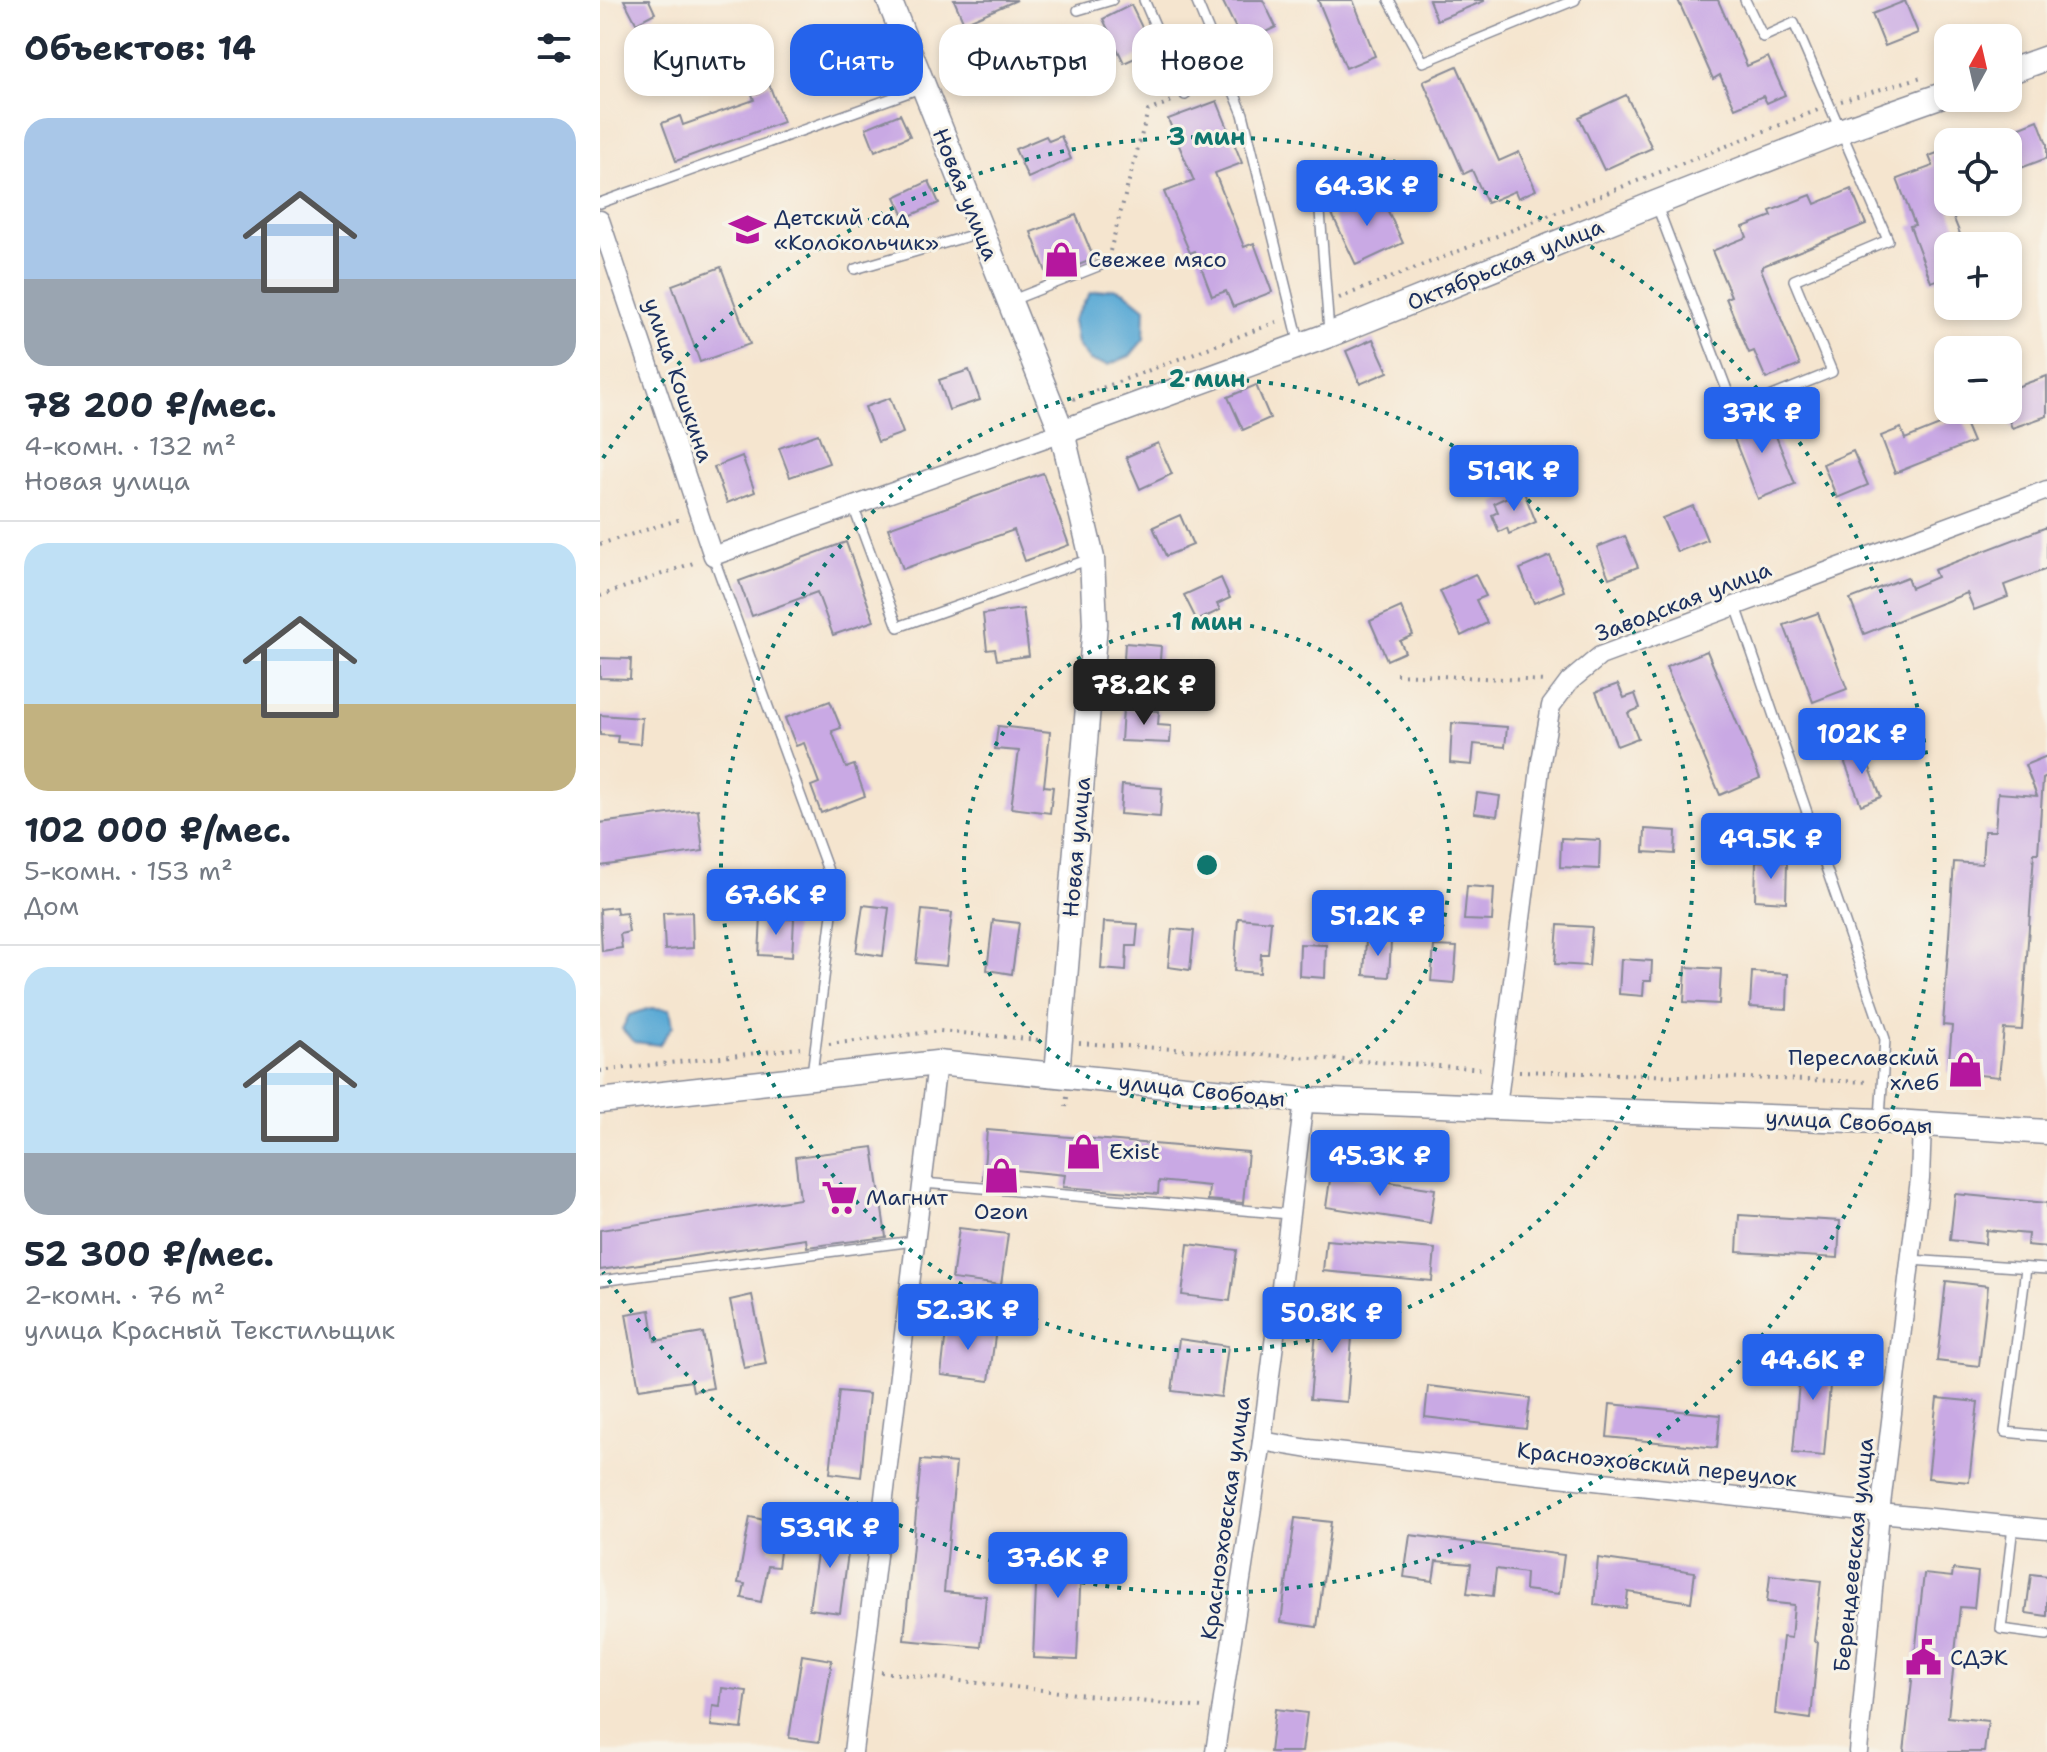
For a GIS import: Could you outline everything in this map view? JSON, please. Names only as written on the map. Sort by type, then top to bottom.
[{"type":"street","name":"Новая улица","points":[[889,0],[898,24]]},
{"type":"street","points":[[2022,67],[2047,58]]},
{"type":"street","name":"Новая улица","points":[[923,87],[1062,432],[1092,558],[1095,624],[1057,1074]]},
{"type":"street","name":"Октябрьская улица","points":[[1062,432],[1329,335],[1656,203],[1934,98]]},
{"type":"street","name":"улица Кошкина","points":[[600,220],[713,556]]},
{"type":"street","points":[[713,556],[1062,432]]},
{"type":"street","name":"Заводская улица","points":[[1497,1107],[1541,761],[1551,706],[1569,682],[1600,656],[1637,641],[2047,490]]},
{"type":"street","points":[[853,1752],[937,1063]]},
{"type":"street","name":"улица Свободы","points":[[600,1101],[937,1063],[1304,1100],[1880,1121],[1926,1120],[2047,1132]]},
{"type":"street","name":"Красноэховская улица","points":[[1215,1752],[1262,1441],[1304,1100]]},
{"type":"street","name":"Берендеевская улица","points":[[1858,1752],[1880,1513],[1926,1120]]},
{"type":"street","name":"Красноэховский переулок","points":[[1262,1441],[1309,1449],[2047,1529]]},
{"type":"lane","points":[[1078,10],[1112,0]]},
{"type":"lane","points":[[1144,0],[1154,24]]},
{"type":"lane","points":[[1196,0],[1243,114],[1300,345]]},
{"type":"lane","points":[[1389,0],[1423,62],[1573,0]]},
{"type":"lane","points":[[1656,203],[1735,411],[1832,372],[1794,280],[1888,240],[1794,23],[1763,37],[1745,0]]},
{"type":"lane","points":[[600,203],[898,96]]},
{"type":"lane","points":[[1329,335],[1319,198],[1379,171]]},
{"type":"lane","points":[[855,269],[982,232]]},
{"type":"lane","points":[[1010,301],[1106,263]]},
{"type":"lane","points":[[853,506],[898,627],[1092,558]]},
{"type":"lane","points":[[713,556],[835,890],[812,1077]]},
{"type":"lane","points":[[1736,606],[1885,1039],[1880,1121]]},
{"type":"lane","points":[[923,1183],[1289,1214]]},
{"type":"lane","points":[[600,1281],[914,1241]]},
{"type":"lane","points":[[1910,1260],[2047,1269]]},
{"type":"lane","points":[[2026,1268],[2005,1432],[2047,1436]]},
{"type":"lane","points":[[2013,1526],[2001,1629],[2047,1635]]},
{"type":"path","points":[[1327,303],[1829,105],[1933,73]]},
{"type":"path","points":[[1106,263],[1148,111],[1183,96]]},
{"type":"path","points":[[1052,407],[1293,316]]},
{"type":"path","points":[[600,544],[699,514]]},
{"type":"path","points":[[600,596],[713,556]]},
{"type":"path","points":[[1396,674],[1569,682]]},
{"type":"path","points":[[600,1071],[940,1031],[1060,1042],[1503,1070],[1881,1083]]},
{"type":"path","points":[[863,1670],[1221,1710]]},
{"type":"water","points":[[1113,288],[1125,292],[1145,308],[1144,339],[1130,356],[1108,365],[1090,361],[1077,344],[1073,320],[1090,293]]},
{"type":"water","points":[[651,1008],[670,1009],[673,1026],[659,1045],[634,1042],[622,1029],[629,1015]]},
{"type":"building","points":[[624,0],[649,0],[655,13],[636,23]]},
{"type":"building","points":[[954,0],[1017,0],[964,23]]},
{"type":"building","points":[[1222,0],[1263,0],[1276,27],[1273,28],[1273,24],[1234,24]]},
{"type":"building","points":[[1318,0],[1353,0],[1375,56],[1346,68]]},
{"type":"building","points":[[1429,0],[1484,0],[1484,1],[1437,20]]},
{"type":"building","points":[[1678,0],[1718,0],[1747,66],[1768,57],[1785,95],[1767,103],[1763,96],[1735,108],[1720,75],[1713,79]]},
{"type":"building","points":[[1905,1],[1918,33],[1885,46],[1872,14]]},
{"type":"building","points":[[1131,5],[1140,24],[1132,24],[1132,59],[1124,63],[1116,46],[1116,24],[1105,24],[1103,19]]},
{"type":"building","points":[[1457,66],[1499,161],[1519,152],[1536,190],[1518,198],[1515,191],[1487,203],[1472,170],[1464,174],[1423,81]]},
{"type":"building","points":[[1626,95],[1652,148],[1604,170],[1579,117]]},
{"type":"building","points":[[753,96],[773,96],[783,122],[676,161],[662,123],[680,116],[683,125],[754,100]]},
{"type":"building","points":[[1217,101],[1242,163],[1215,173],[1244,247],[1254,243],[1272,292],[1233,307],[1226,291],[1212,296],[1195,251],[1190,253],[1164,192],[1194,181],[1168,119]]},
{"type":"building","points":[[900,114],[910,136],[875,151],[866,128]]},
{"type":"building","points":[[2038,120],[2047,144],[2047,158],[2022,168],[2022,128],[2018,128]]},
{"type":"building","points":[[1046,136],[1049,141],[1061,136],[1071,159],[1028,178],[1015,149]]},
{"type":"building","points":[[1934,154],[1934,216],[1953,216],[1959,232],[1934,232],[1934,281],[1931,282],[1910,226],[1915,225],[1897,179],[1933,166],[1929,156]]},
{"type":"building","points":[[929,181],[939,203],[905,218],[895,197]]},
{"type":"building","points":[[1851,189],[1866,224],[1761,269],[1800,365],[1766,379],[1754,351],[1749,353],[1726,298],[1731,296],[1712,251],[1747,237],[1743,227],[1772,216],[1770,211],[1811,195],[1815,204]]},
{"type":"building","points":[[1378,190],[1403,243],[1356,265],[1331,212]]},
{"type":"building","points":[[1076,215],[1094,259],[1048,277],[1031,232]]},
{"type":"building","points":[[721,267],[750,344],[700,362],[672,285]]},
{"type":"building","points":[[1373,339],[1388,372],[1360,384],[1346,351]]},
{"type":"building","points":[[969,370],[980,400],[949,410],[939,380]]},
{"type":"building","points":[[2047,376],[2047,416],[2012,428],[2010,424],[2022,424],[2022,385]]},
{"type":"building","points":[[1256,385],[1270,418],[1243,430],[1228,397]]},
{"type":"building","points":[[890,398],[903,433],[878,442],[865,407]]},
{"type":"building","points":[[1766,411],[1795,484],[1758,499],[1729,426]]},
{"type":"building","points":[[1942,424],[1965,424],[1973,442],[1895,473],[1881,436],[1901,428],[1905,439]]},
{"type":"building","points":[[818,434],[829,463],[790,477],[779,448]]},
{"type":"building","points":[[1158,443],[1172,474],[1140,489],[1126,457]]},
{"type":"building","points":[[1853,451],[1868,485],[1837,498],[1823,464]]},
{"type":"building","points":[[742,456],[755,492],[727,503],[714,467]]},
{"type":"building","points":[[1043,473],[1069,545],[1025,561],[1014,530],[903,569],[888,528]]},
{"type":"building","points":[[1523,490],[1536,522],[1509,534],[1507,528],[1499,532],[1492,515],[1498,512],[1494,503]]},
{"type":"building","points":[[1693,506],[1707,540],[1677,552],[1662,518]]},
{"type":"building","points":[[1180,515],[1193,545],[1166,556],[1153,527]]},
{"type":"building","points":[[2047,527],[2047,569],[2004,585],[2008,597],[1974,610],[1967,593],[1864,634],[1850,599],[1907,577],[1911,588],[1937,577],[1934,570]]},
{"type":"building","points":[[1625,536],[1638,567],[1609,578],[1597,547]]},
{"type":"building","points":[[846,542],[874,621],[833,635],[817,592],[752,616],[739,581]]},
{"type":"building","points":[[1550,556],[1564,591],[1534,603],[1520,569]]},
{"type":"building","points":[[1475,574],[1486,596],[1476,600],[1487,623],[1461,636],[1440,591]]},
{"type":"building","points":[[1221,578],[1230,598],[1217,604],[1220,610],[1197,621],[1184,595]]},
{"type":"building","points":[[1401,607],[1413,635],[1400,641],[1405,652],[1387,660],[1370,621]]},
{"type":"building","points":[[1023,609],[1029,656],[997,660],[995,649],[987,650],[983,614]]},
{"type":"building","points":[[1818,613],[1847,689],[1813,702],[1784,625]]},
{"type":"building","points":[[1125,643],[1161,646],[1160,660],[1173,661],[1172,678],[1123,675]]},
{"type":"building","points":[[1707,651],[1760,778],[1720,795],[1666,667]]},
{"type":"building","points":[[600,658],[631,659],[630,679],[600,678]]},
{"type":"building","points":[[1618,684],[1624,698],[1635,694],[1640,708],[1628,713],[1638,738],[1617,746],[1596,692]]},
{"type":"building","points":[[830,701],[841,728],[832,731],[846,768],[854,765],[865,796],[821,813],[811,786],[819,783],[804,743],[796,746],[785,718]]},
{"type":"building","points":[[1123,709],[1159,711],[1158,725],[1171,726],[1170,743],[1121,741]]},
{"type":"building","points":[[600,715],[642,718],[640,744],[617,742],[618,736],[600,735]]},
{"type":"building","points":[[1452,723],[1507,727],[1505,747],[1474,744],[1472,765],[1450,763]]},
{"type":"building","points":[[998,726],[1050,732],[1044,786],[1053,787],[1050,813],[1011,808],[1019,751],[995,749]]},
{"type":"building","points":[[1862,747],[1881,797],[1861,805],[1842,755]]},
{"type":"building","points":[[2047,756],[2038,853],[2034,853],[2022,1030],[2004,1029],[1999,1077],[1948,1072],[1952,1026],[1943,1025],[1954,862],[1982,864],[1984,831],[1995,831],[1998,793],[2037,796],[2025,765]]},
{"type":"building","points":[[1122,785],[1162,788],[1160,817],[1120,814]]},
{"type":"building","points":[[1477,793],[1500,796],[1497,816],[1474,813]]},
{"type":"building","points":[[698,810],[703,851],[600,866],[600,823]]},
{"type":"building","points":[[1645,829],[1676,831],[1675,854],[1644,852]]},
{"type":"building","points":[[1561,838],[1600,840],[1599,869],[1560,867]]},
{"type":"building","points":[[1756,861],[1787,862],[1786,902],[1755,900]]},
{"type":"building","points":[[1467,886],[1494,888],[1492,921],[1464,920]]},
{"type":"building","points":[[863,905],[889,908],[883,956],[856,952]]},
{"type":"building","points":[[616,907],[617,914],[626,913],[629,932],[620,934],[622,948],[602,951],[600,909]]},
{"type":"building","points":[[922,910],[952,913],[946,966],[916,963]]},
{"type":"building","points":[[692,912],[693,948],[665,950],[663,913]]},
{"type":"building","points":[[761,917],[794,919],[792,957],[759,955]]},
{"type":"building","points":[[1238,918],[1271,921],[1268,954],[1261,954],[1260,973],[1234,971]]},
{"type":"building","points":[[993,920],[1019,923],[1012,974],[987,970]]},
{"type":"building","points":[[1104,922],[1138,924],[1136,946],[1127,946],[1126,971],[1101,969]]},
{"type":"building","points":[[1558,925],[1592,927],[1589,966],[1555,964]]},
{"type":"building","points":[[1172,929],[1194,931],[1190,970],[1168,967]]},
{"type":"building","points":[[1366,940],[1391,942],[1389,977],[1364,975]]},
{"type":"building","points":[[1300,944],[1326,945],[1325,978],[1299,976]]},
{"type":"building","points":[[1434,946],[1457,947],[1454,983],[1431,981]]},
{"type":"building","points":[[1621,959],[1652,961],[1651,981],[1644,981],[1643,996],[1619,994]]},
{"type":"building","points":[[1686,967],[1721,969],[1719,1004],[1684,1002]]},
{"type":"building","points":[[1752,972],[1788,974],[1787,1009],[1750,1007]]},
{"type":"building","points":[[987,1130],[1248,1152],[1243,1203],[1208,1200],[1209,1186],[1159,1181],[1158,1194],[1063,1187],[1065,1175],[1015,1170],[1014,1183],[983,1180]]},
{"type":"building","points":[[873,1147],[886,1237],[807,1247],[806,1239],[600,1270],[600,1230],[800,1199],[795,1157]]},
{"type":"building","points":[[1331,1173],[1435,1189],[1430,1223],[1326,1207]]},
{"type":"building","points":[[1955,1194],[2047,1203],[2047,1247],[2027,1245],[2028,1234],[1986,1230],[1985,1244],[1950,1240]]},
{"type":"building","points":[[1739,1215],[1840,1221],[1838,1258],[1737,1252]]},
{"type":"building","points":[[959,1228],[1008,1234],[1001,1285],[952,1279]]},
{"type":"building","points":[[1326,1240],[1435,1249],[1432,1281],[1323,1271]]},
{"type":"building","points":[[1188,1244],[1237,1250],[1230,1301],[1182,1295]]},
{"type":"building","points":[[1946,1281],[1988,1286],[1979,1366],[1937,1361]]},
{"type":"building","points":[[752,1295],[766,1364],[744,1368],[730,1300]]},
{"type":"building","points":[[1318,1308],[1354,1311],[1347,1402],[1310,1399]]},
{"type":"building","points":[[650,1310],[655,1341],[703,1333],[713,1388],[693,1391],[691,1381],[639,1389],[626,1314]]},
{"type":"building","points":[[947,1323],[996,1329],[989,1381],[941,1375]]},
{"type":"building","points":[[1179,1339],[1228,1346],[1221,1397],[1172,1391]]},
{"type":"building","points":[[1802,1347],[1833,1350],[1824,1456],[1793,1453]]},
{"type":"building","points":[[1428,1386],[1530,1398],[1526,1429],[1425,1417]]},
{"type":"building","points":[[839,1391],[869,1394],[861,1477],[830,1473]]},
{"type":"building","points":[[1937,1398],[1978,1402],[1969,1482],[1928,1478]]},
{"type":"building","points":[[1610,1404],[1720,1415],[1717,1448],[1607,1437]]},
{"type":"building","points":[[921,1460],[956,1463],[944,1592],[986,1596],[981,1647],[904,1640]]},
{"type":"building","points":[[750,1517],[774,1522],[769,1550],[780,1552],[778,1567],[768,1566],[761,1602],[742,1598],[745,1584],[738,1583]]},
{"type":"building","points":[[1295,1518],[1331,1522],[1317,1627],[1281,1622]]},
{"type":"building","points":[[821,1526],[851,1531],[840,1613],[809,1609]]},
{"type":"building","points":[[1410,1535],[1564,1555],[1559,1594],[1525,1590],[1526,1573],[1496,1569],[1493,1596],[1467,1593],[1471,1564],[1436,1561],[1433,1581],[1404,1577]]},
{"type":"building","points":[[1038,1541],[1082,1543],[1077,1660],[1033,1658]]},
{"type":"building","points":[[1598,1558],[1695,1572],[1691,1602],[1628,1592],[1626,1608],[1594,1605]]},
{"type":"building","points":[[1953,1569],[1978,1572],[1974,1608],[1960,1607],[1948,1717],[1988,1721],[1984,1752],[1904,1752],[1924,1574],[1952,1577]]},
{"type":"building","points":[[2031,1574],[2047,1576],[2047,1616],[2026,1613]]},
{"type":"building","points":[[1770,1575],[1821,1581],[1814,1641],[1818,1642],[1811,1719],[1775,1714],[1783,1637],[1791,1638],[1794,1605],[1767,1602]]},
{"type":"building","points":[[802,1655],[832,1660],[819,1742],[789,1738]]},
{"type":"building","points":[[722,1688],[747,1691],[742,1729],[711,1726],[713,1706],[720,1707]]},
{"type":"building","points":[[1275,1709],[1307,1713],[1302,1752],[1270,1752]]},
{"type":"place","name":"Детский сад «Колокольчик»","points":[[748,230]]},
{"type":"place","name":"Свежее мясо","points":[[1062,259]]},
{"type":"place","name":"Переславский хлеб","points":[[1965,1070]]},
{"type":"place","name":"Exist","points":[[1083,1151]]},
{"type":"place","name":"Ozon","points":[[1001,1175]]},
{"type":"place","name":"Магнит","points":[[840,1197]]},
{"type":"place","name":"СДЭК","points":[[1924,1657]]}]
